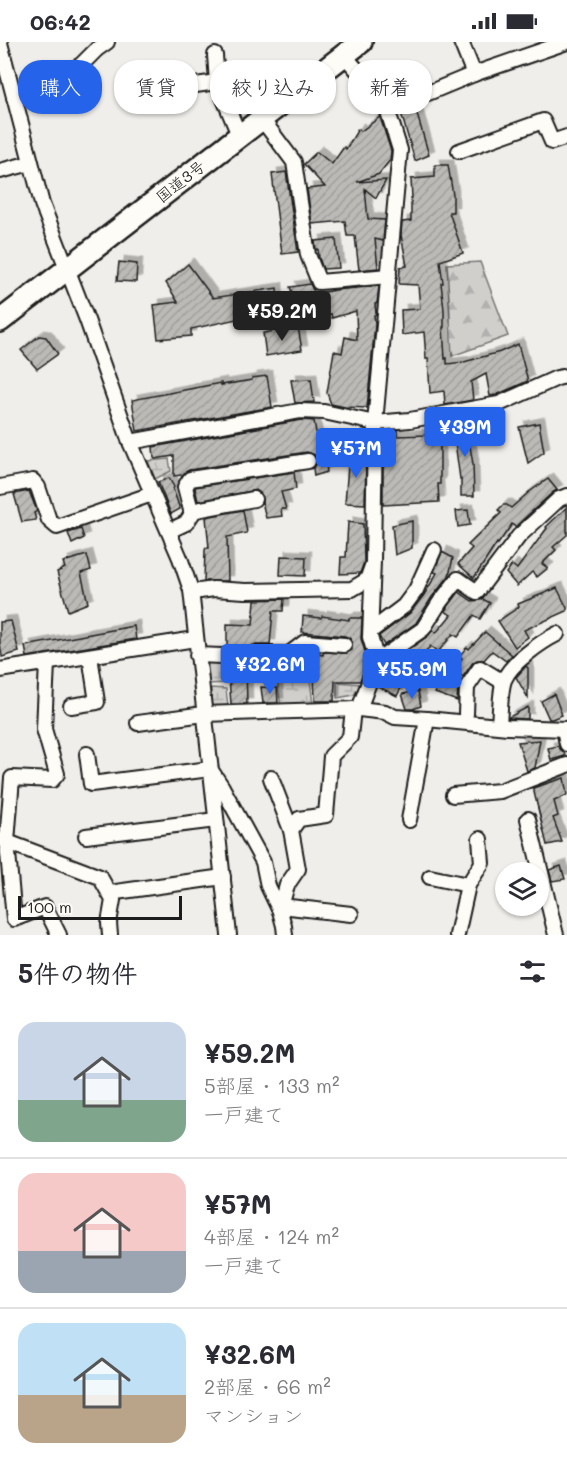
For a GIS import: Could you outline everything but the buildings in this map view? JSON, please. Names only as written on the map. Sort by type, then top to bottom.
[{"type":"highway","name":"国道3号","points":[[0,321],[361,42]]},
{"type":"street","points":[[14,98],[81,65],[107,42]]},
{"type":"street","points":[[462,42],[474,74]]},
{"type":"street","points":[[432,91],[474,74],[567,42]]},
{"type":"street","points":[[0,43],[42,204],[87,320],[130,442],[169,531],[191,590],[229,935]]},
{"type":"street","points":[[215,55],[215,60]]},
{"type":"street","points":[[344,56],[385,102],[400,150],[375,423],[370,637],[377,661]]},
{"type":"street","points":[[230,114],[239,135]]},
{"type":"street","points":[[261,118],[294,162],[308,255],[319,282],[389,276]]},
{"type":"street","points":[[459,151],[543,121],[552,142],[567,137]]},
{"type":"street","points":[[0,171],[31,163]]},
{"type":"street","points":[[130,442],[300,411],[324,412],[375,423],[410,420],[499,404],[556,378],[567,376]]},
{"type":"street","points":[[169,531],[186,523],[192,514],[184,487],[190,479],[308,461]]},
{"type":"street","points":[[0,488],[33,481],[38,487],[49,520],[57,527],[152,494]]},
{"type":"street","points":[[291,830],[299,819],[326,815],[331,756],[350,737],[356,709],[377,661],[423,629],[458,579],[477,592],[519,536],[559,499],[567,496]]},
{"type":"street","points":[[191,511],[255,500]]},
{"type":"street","points":[[371,631],[404,606],[416,590],[434,550]]},
{"type":"street","points":[[191,590],[193,592],[213,589],[245,591],[352,589],[367,580],[373,561]]},
{"type":"street","points":[[499,726],[503,682],[510,669],[544,641],[557,634]]},
{"type":"street","points":[[0,670],[195,639]]},
{"type":"street","points":[[197,655],[246,657],[254,654],[289,654],[305,642],[344,645]]},
{"type":"street","points":[[71,706],[97,702],[90,656]]},
{"type":"street","points":[[47,663],[44,729],[57,774],[52,780],[12,778],[4,841],[14,919],[45,907],[59,935]]},
{"type":"street","points":[[466,714],[466,687],[480,668],[503,682]]},
{"type":"street","points":[[138,723],[204,714],[356,709],[385,712],[395,717],[566,729],[567,744]]},
{"type":"street","points":[[409,820],[427,718]]},
{"type":"street","points":[[87,754],[91,783],[210,770]]},
{"type":"street","points":[[453,795],[500,791],[567,765]]},
{"type":"street","points":[[210,770],[222,787],[263,862],[267,885],[281,908],[285,935]]},
{"type":"street","points":[[271,778],[291,830],[298,869],[287,885],[281,908]]},
{"type":"street","points":[[528,819],[556,935]]},
{"type":"street","points":[[86,836],[216,820]]},
{"type":"street","points":[[458,935],[468,885],[482,863],[480,839]]},
{"type":"street","points":[[4,841],[100,878],[112,900],[109,923],[111,935]]},
{"type":"street","points":[[116,892],[223,877]]},
{"type":"street","points":[[430,877],[468,885]]},
{"type":"street","points":[[281,908],[351,914]]},
{"type":"green space","points":[[480,262],[508,336],[452,356],[447,264]]},
{"type":"green space","points":[[169,459],[171,471],[155,479],[148,461]]},
{"type":"green space","points":[[204,658],[225,659],[227,683],[209,684]]},
{"type":"green space","points":[[277,678],[310,679],[313,705],[281,707]]},
{"type":"green space","points":[[337,682],[361,684],[354,695],[337,698]]},
{"type":"green space","points":[[211,688],[226,689],[228,706],[211,710]]}]
